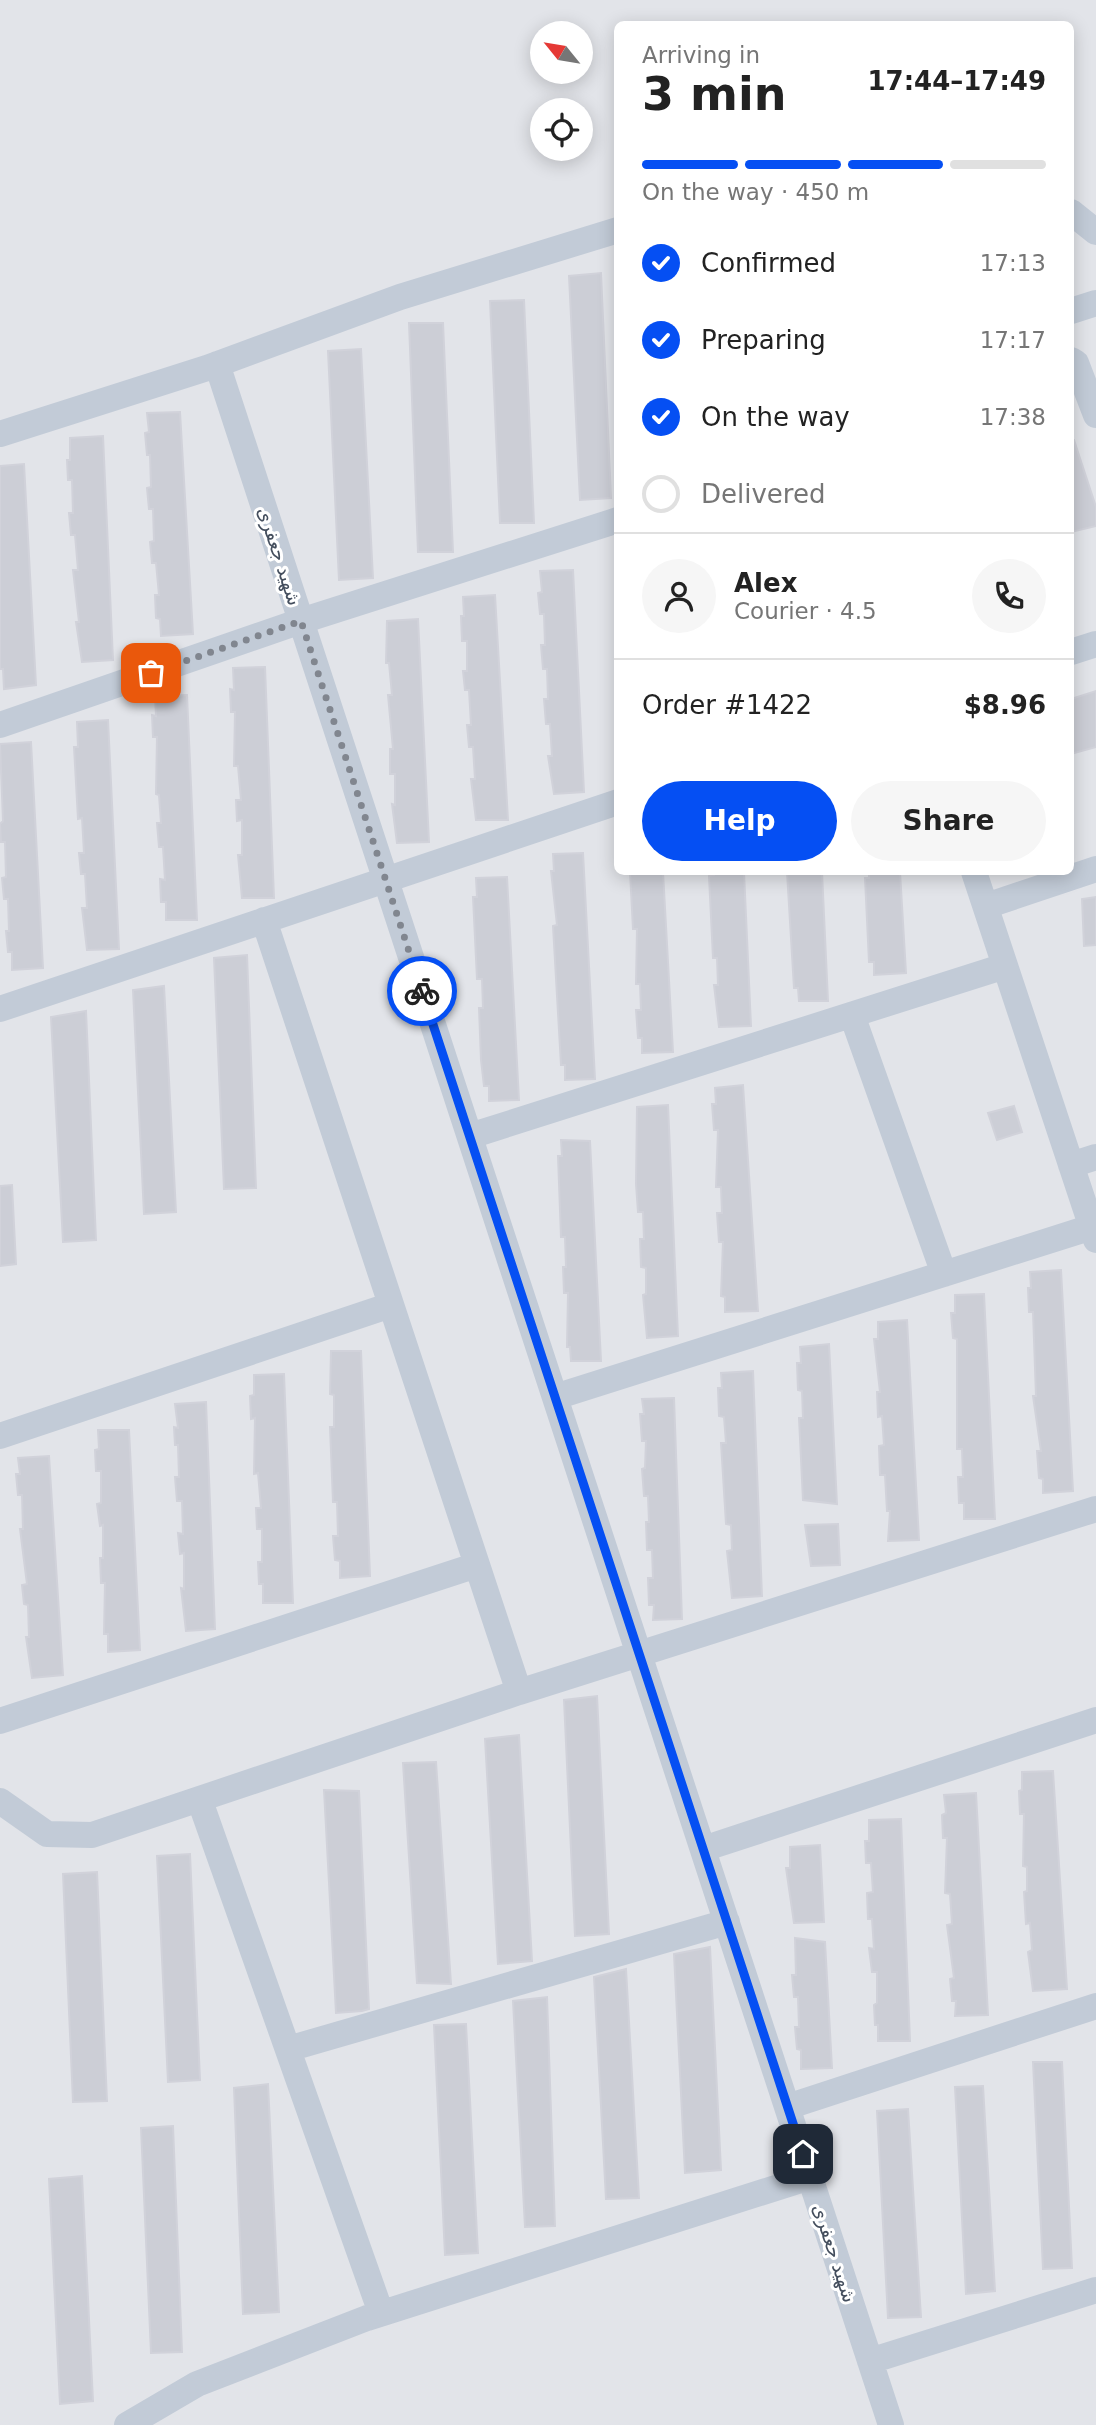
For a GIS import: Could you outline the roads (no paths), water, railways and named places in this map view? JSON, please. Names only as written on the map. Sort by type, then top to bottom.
[{"type":"street","points":[[1074,214],[1096,232]]},
{"type":"street","points":[[0,434],[217,364],[400,298],[614,231]]},
{"type":"street","points":[[1074,310],[1096,303]]},
{"type":"street","points":[[1074,362],[1096,415]]},
{"type":"street","name":"شهید جعفری","points":[[217,364],[891,2425]]},
{"type":"street","points":[[0,725],[301,621],[614,521]]},
{"type":"street","points":[[1074,651],[1096,644]]},
{"type":"street","points":[[0,1009],[614,803]]},
{"type":"street","points":[[986,906],[1096,869]]},
{"type":"street","points":[[555,1396],[944,1274],[1094,1233],[1084,1161],[1005,966],[975,875]]},
{"type":"street","points":[[264,920],[519,1692]]},
{"type":"street","points":[[470,1136],[1005,966]]},
{"type":"street","points":[[852,1015],[944,1274]]},
{"type":"street","points":[[0,1436],[391,1305]]},
{"type":"street","points":[[0,1801],[47,1833],[92,1835],[519,1692],[1096,1509]]},
{"type":"street","points":[[0,1721],[477,1565]]},
{"type":"street","points":[[703,1849],[1096,1720]]},
{"type":"street","points":[[200,1801],[381,2313]]},
{"type":"street","points":[[288,2049],[727,1922]]},
{"type":"street","points":[[787,2107],[1096,2006]]},
{"type":"street","points":[[127,2425],[197,2384],[381,2313],[810,2177]]},
{"type":"street","points":[[870,2361],[1096,2290]]}]
